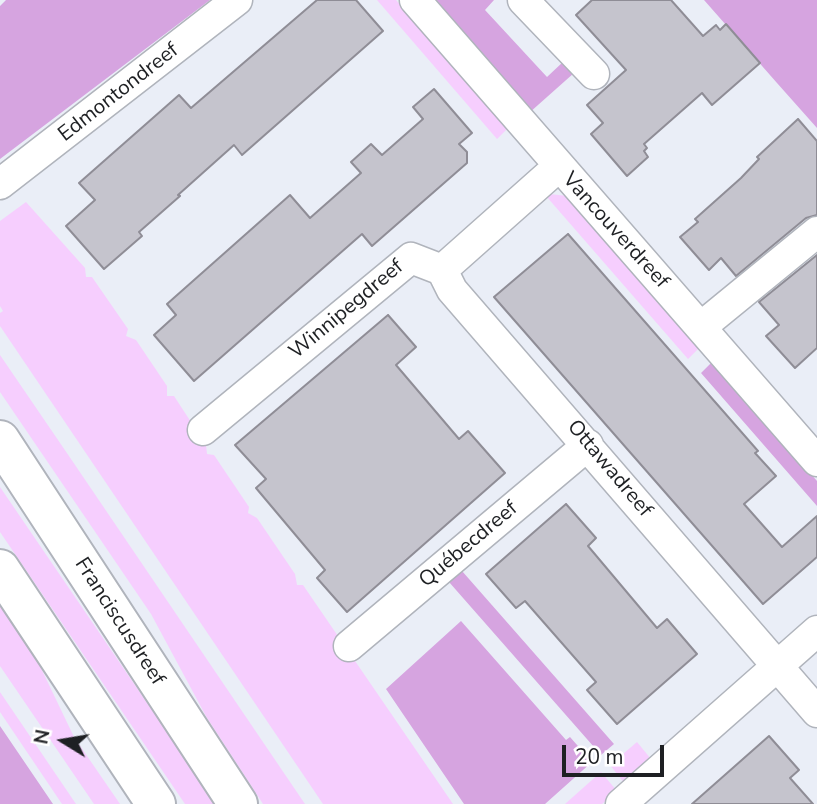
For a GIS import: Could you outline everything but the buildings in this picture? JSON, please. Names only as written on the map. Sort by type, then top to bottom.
[{"type":"main road","name":"Franciscusdreef","points":[[0,440],[238,804]]},
{"type":"main road","points":[[0,569],[156,804]]},
{"type":"street","name":"Edmontondreef","points":[[0,184],[237,0]]},
{"type":"street","name":"Vancouverdreef","points":[[415,0],[817,461]]},
{"type":"street","points":[[523,0],[594,74]]},
{"type":"street","points":[[442,270],[558,167]]},
{"type":"street","points":[[701,327],[817,232]]},
{"type":"street","name":"Winnipegdreef","points":[[203,430],[411,258],[442,270]]},
{"type":"street","name":"Ottawadreef","points":[[442,270],[452,290],[588,444],[817,712]]},
{"type":"street","name":"Québecdreef","points":[[349,646],[588,444]]},
{"type":"street","points":[[621,804],[817,631]]},
{"type":"shaded area","points":[[6,0],[210,0],[0,159],[0,6]]},
{"type":"shaded area","points":[[377,0],[396,0],[508,128],[497,139]]},
{"type":"shaded area","points":[[430,0],[494,0],[485,10],[547,77],[564,61],[574,73],[529,113]]},
{"type":"shaded area","points":[[704,0],[817,0],[817,128],[777,83]]},
{"type":"shaded area","points":[[546,196],[568,196],[700,347],[688,359]]},
{"type":"shaded area","points":[[26,202],[85,268],[86,277],[92,277],[128,329],[126,336],[136,340],[167,386],[167,396],[174,396],[206,445],[207,454],[214,455],[249,507],[248,513],[257,518],[295,574],[297,585],[303,585],[453,804],[323,804],[0,326],[0,313],[3,311],[0,306],[0,221]]},
{"type":"shaded area","points":[[0,355],[305,804],[263,804],[207,718],[151,614],[0,392]]},
{"type":"shaded area","points":[[712,362],[817,481],[817,506],[701,373]]},
{"type":"shaded area","points":[[0,487],[216,804],[185,804],[0,532]]},
{"type":"shaded area","points":[[462,571],[614,744],[601,755],[449,582]]},
{"type":"shaded area","points":[[0,599],[26,637],[74,737],[120,804],[94,804],[0,666]]},
{"type":"shaded area","points":[[461,621],[566,740],[570,737],[592,762],[545,804],[464,804],[386,689]]},
{"type":"shaded area","points":[[0,692],[76,804],[62,804],[0,712]]},
{"type":"shaded area","points":[[0,726],[53,804],[0,804]]},
{"type":"shaded area","points":[[637,742],[651,759],[625,784],[610,765]]},
{"type":"shaded area","points":[[601,772],[617,791],[602,804],[565,804]]}]
